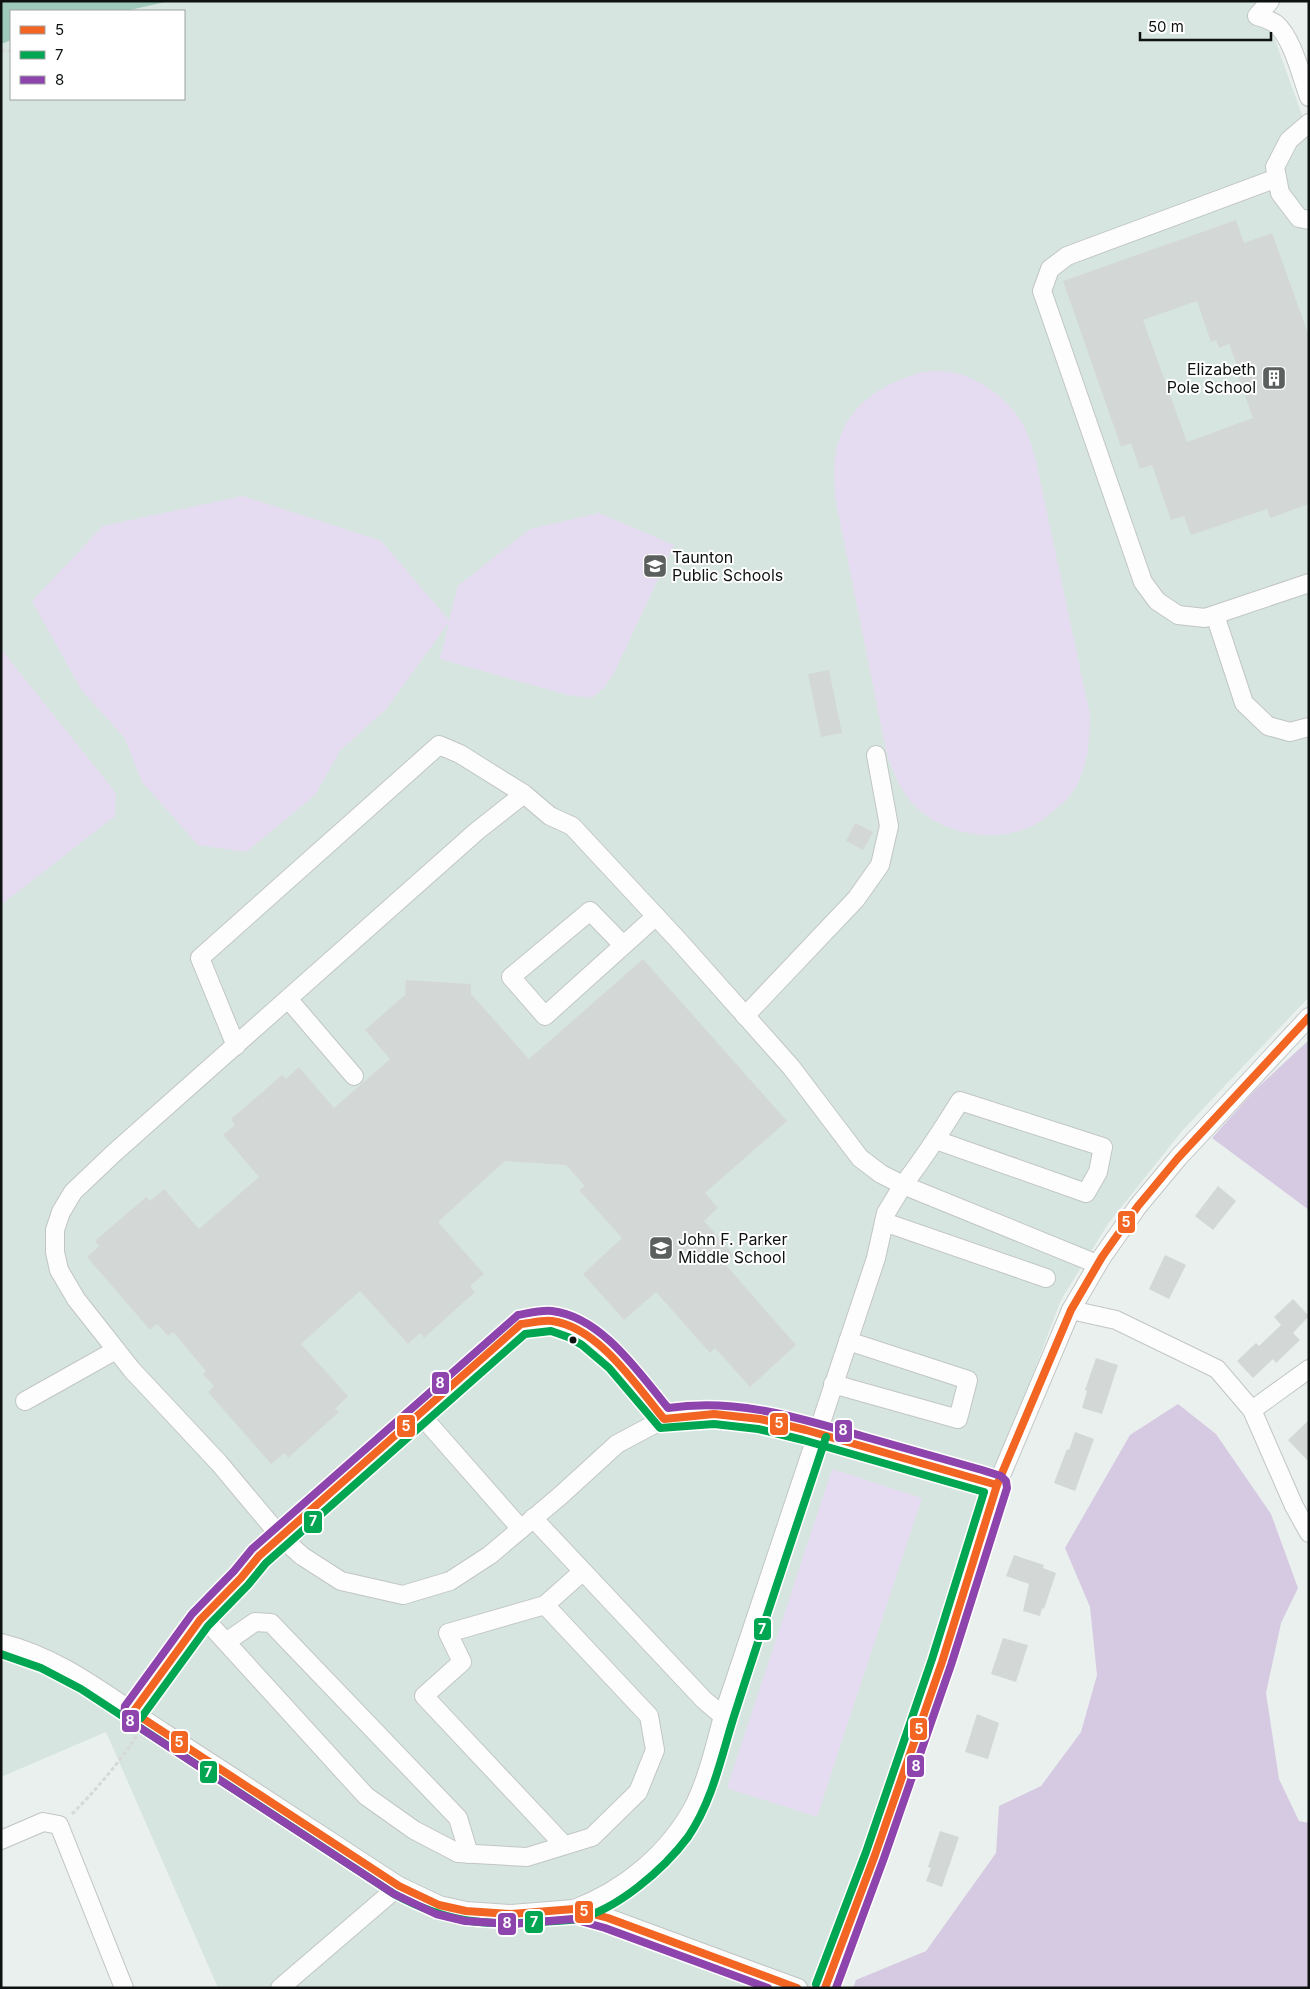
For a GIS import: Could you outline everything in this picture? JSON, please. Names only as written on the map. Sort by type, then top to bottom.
[{"type":"street","points":[[1270,1],[1258,16],[1269,20],[1282,30],[1289,43],[1309,97]]},
{"type":"street","points":[[1309,123],[1289,140],[1275,167],[1280,192],[1299,218],[1309,220]]},
{"type":"street","points":[[1277,178],[1067,256],[1050,269],[1042,291],[1143,582],[1157,601],[1178,615],[1205,618],[1309,582]]},
{"type":"street","points":[[1215,615],[1244,702],[1268,726],[1290,732],[1309,726]]},
{"type":"street","points":[[236,1046],[200,958],[439,745],[460,754],[524,794],[550,816],[572,826],[656,916],[791,1067],[860,1158],[881,1174],[903,1185],[1097,1264]]},
{"type":"street","points":[[745,1016],[856,899],[880,865],[890,826],[876,755]]},
{"type":"street","points":[[524,794],[477,831],[289,1000],[114,1152],[73,1192],[61,1212],[55,1230],[55,1252],[59,1270],[76,1299],[132,1370],[219,1464],[280,1538],[302,1556],[341,1581],[403,1595],[450,1581],[490,1554],[560,1496],[617,1444],[664,1419],[691,1414],[746,1416],[771,1420],[997,1484]]},
{"type":"street","points":[[623,945],[590,910],[511,977],[545,1016],[656,916]]},
{"type":"street","points":[[289,1000],[354,1076]]},
{"type":"street","points":[[825,1988],[875,1855],[942,1662],[997,1484],[1070,1310],[1123,1225],[1178,1158],[1309,1017]]},
{"type":"street","points":[[1,1643],[30,1652],[74,1672],[399,1886],[439,1905],[466,1911],[511,1914],[574,1909],[595,1901],[633,1876],[659,1854],[679,1831],[695,1803],[708,1770],[723,1716],[876,1258],[886,1213],[903,1185],[926,1156],[960,1100],[1103,1147],[1098,1172],[1086,1193],[936,1140]]},
{"type":"street","points":[[884,1222],[1046,1278]]},
{"type":"street","points":[[1070,1310],[1116,1320],[1217,1369],[1252,1410],[1294,1506],[1309,1534]]},
{"type":"street","points":[[140,1717],[203,1617],[241,1578],[258,1556],[521,1324],[555,1321],[586,1334],[614,1360],[664,1419]]},
{"type":"street","points":[[833,1384],[958,1419],[968,1380],[848,1341]]},
{"type":"street","points":[[25,1401],[116,1350]]},
{"type":"street","points":[[1252,1410],[1309,1369]]},
{"type":"street","points":[[420,1414],[527,1523],[582,1572],[636,1626],[704,1700],[723,1716]]},
{"type":"street","points":[[564,1845],[424,1696],[462,1662],[448,1633],[545,1605],[582,1572]]},
{"type":"street","points":[[203,1617],[366,1796],[414,1830],[458,1853],[527,1857],[592,1837],[638,1792],[655,1750],[649,1716],[545,1605]]},
{"type":"street","points":[[226,1642],[255,1622],[271,1623],[458,1818],[469,1854]]},
{"type":"street","points":[[1,1840],[43,1822],[60,1825],[124,1988]]},
{"type":"street","points":[[280,1988],[399,1886]]},
{"type":"street","points":[[574,1909],[626,1923],[798,1988]]},
{"type":"path","points":[[60,1825],[88,1798],[125,1753],[140,1717]]},
{"type":"shaded area","points":[[1,1],[170,1],[130,10],[10,10],[10,40],[1,44]]},
{"type":"shaded area","name":"Taunton Public Schools","points":[[110,1],[1261,1],[1309,134],[1309,997],[1182,1131],[1108,1224],[1061,1300],[978,1521],[813,1988],[218,1988],[106,1732],[1,1777],[1,34],[10,31],[10,100],[185,100],[185,10],[80,10]]},
{"type":"shaded area","points":[[940,371],[960,374],[989,388],[1006,402],[1025,428],[1036,461],[1090,715],[1086,759],[1074,789],[1065,801],[1039,822],[1021,830],[1005,834],[971,834],[939,823],[925,815],[904,792],[886,750],[835,497],[834,463],[839,441],[845,426],[854,412],[877,392],[907,377],[923,372]]},
{"type":"shaded area","points":[[243,496],[381,541],[449,620],[458,586],[530,529],[599,513],[674,545],[614,673],[604,688],[592,698],[568,695],[440,659],[449,622],[387,708],[340,751],[315,795],[246,852],[198,845],[142,782],[124,737],[82,691],[32,601],[103,526]]},
{"type":"shaded area","points":[[1,649],[116,793],[115,816],[1,905]]},
{"type":"shaded area","points":[[1309,1040],[1309,1210],[1212,1138],[1255,1090]]},
{"type":"shaded area","points":[[1178,1404],[1216,1434],[1271,1514],[1298,1588],[1281,1623],[1266,1693],[1279,1779],[1299,1821],[1309,1823],[1309,1988],[853,1988],[856,1980],[926,1951],[996,1853],[999,1806],[1041,1786],[1081,1732],[1097,1675],[1090,1607],[1065,1548],[1130,1435]]},
{"type":"shaded area","points":[[832,1469],[922,1498],[817,1817],[727,1788]]},
{"type":"building","name":"Elizabeth Pole School","points":[[1236,220],[1244,243],[1272,233],[1309,336],[1309,504],[1270,518],[1267,509],[1191,535],[1184,516],[1171,520],[1152,465],[1140,469],[1131,443],[1121,447],[1063,281]],"holes":[[[1197,301],[1211,342],[1216,340],[1219,348],[1229,344],[1239,370],[1236,371],[1253,418],[1187,442],[1143,320]]]},
{"type":"building","points":[[829,670],[842,733],[821,737],[808,674]]},
{"type":"building","points":[[855,823],[873,832],[863,850],[846,841]]},
{"type":"building","points":[[643,959],[787,1121],[705,1193],[718,1208],[704,1221],[734,1255],[725,1264],[796,1345],[750,1387],[715,1348],[710,1353],[656,1292],[624,1320],[583,1274],[622,1238],[579,1190],[585,1186],[566,1165],[505,1161],[438,1222],[484,1274],[470,1286],[475,1292],[424,1338],[420,1333],[408,1344],[360,1291],[301,1344],[348,1396],[335,1409],[339,1412],[288,1458],[285,1453],[271,1464],[208,1392],[214,1386],[203,1374],[206,1371],[173,1332],[168,1336],[157,1324],[150,1330],[87,1257],[99,1246],[95,1241],[146,1197],[150,1201],[164,1189],[199,1229],[259,1177],[223,1135],[235,1125],[231,1119],[282,1075],[286,1079],[299,1067],[334,1108],[390,1059],[365,1030],[405,995],[406,980],[471,984],[471,994],[529,1059]]},
{"type":"building","points":[[1218,1186],[1236,1201],[1213,1230],[1195,1216]]},
{"type":"building","points":[[1165,1255],[1186,1265],[1169,1299],[1149,1289]]},
{"type":"building","points":[[1293,1299],[1309,1316],[1293,1333],[1300,1340],[1276,1363],[1273,1359],[1253,1378],[1237,1361],[1256,1343],[1259,1346],[1281,1325],[1274,1317]]},
{"type":"building","points":[[1096,1358],[1118,1365],[1102,1414],[1082,1408],[1087,1391],[1085,1390]]},
{"type":"building","points":[[1309,1420],[1309,1462],[1288,1440]]},
{"type":"building","points":[[1075,1432],[1094,1439],[1075,1491],[1054,1483]]},
{"type":"building","points":[[1014,1555],[1044,1565],[1043,1568],[1056,1573],[1040,1616],[1023,1611],[1029,1584],[1006,1576]]},
{"type":"building","points":[[1003,1638],[1028,1645],[1016,1682],[991,1674]]},
{"type":"building","points":[[977,1714],[999,1723],[988,1759],[965,1752]]},
{"type":"building","points":[[940,1831],[959,1837],[942,1887],[926,1881],[931,1868],[928,1867]]},
{"type":"transit line","name":"5","points":[[825,1988],[875,1855],[942,1662],[997,1485],[1071,1310],[1102,1257],[1138,1206],[1178,1158],[1309,1017]]},
{"type":"transit line","name":"8","points":[[768,1988],[605,1928],[573,1919],[512,1924],[465,1921],[436,1914],[394,1894],[128,1720],[124,1715],[125,1706],[192,1614],[234,1571],[252,1549],[518,1315],[539,1311],[552,1311],[570,1315],[587,1324],[618,1349],[668,1408],[718,1405],[742,1407],[790,1416],[982,1470],[1001,1476],[1006,1481],[1007,1488],[951,1665],[884,1858],[836,1988]]},
{"type":"transit line","name":"5","points":[[797,1988],[608,1918],[574,1909],[511,1914],[466,1911],[439,1905],[399,1886],[133,1712],[200,1620],[241,1578],[259,1556],[521,1324],[552,1321],[569,1326],[585,1334],[615,1360],[664,1419],[714,1414],[760,1419],[806,1430],[997,1485]]},
{"type":"transit line","name":"7","points":[[141,1718],[208,1626],[248,1585],[266,1563],[525,1334],[551,1331],[568,1337],[582,1345],[609,1368],[660,1428],[714,1424],[758,1429],[984,1492],[932,1659],[866,1852],[816,1984]]},
{"type":"transit line","name":"7","points":[[1,1654],[41,1668],[81,1689],[394,1894],[430,1911],[464,1920],[499,1923],[577,1919],[608,1907],[653,1875],[688,1837],[697,1822],[711,1791],[826,1437]]},
{"type":"place","name":"Elizabeth Pole School","points":[[1274,378]]},
{"type":"place","name":"Taunton Public Schools","points":[[655,566]]},
{"type":"place","name":"John F. Parker Middle School","points":[[661,1248]]}]
